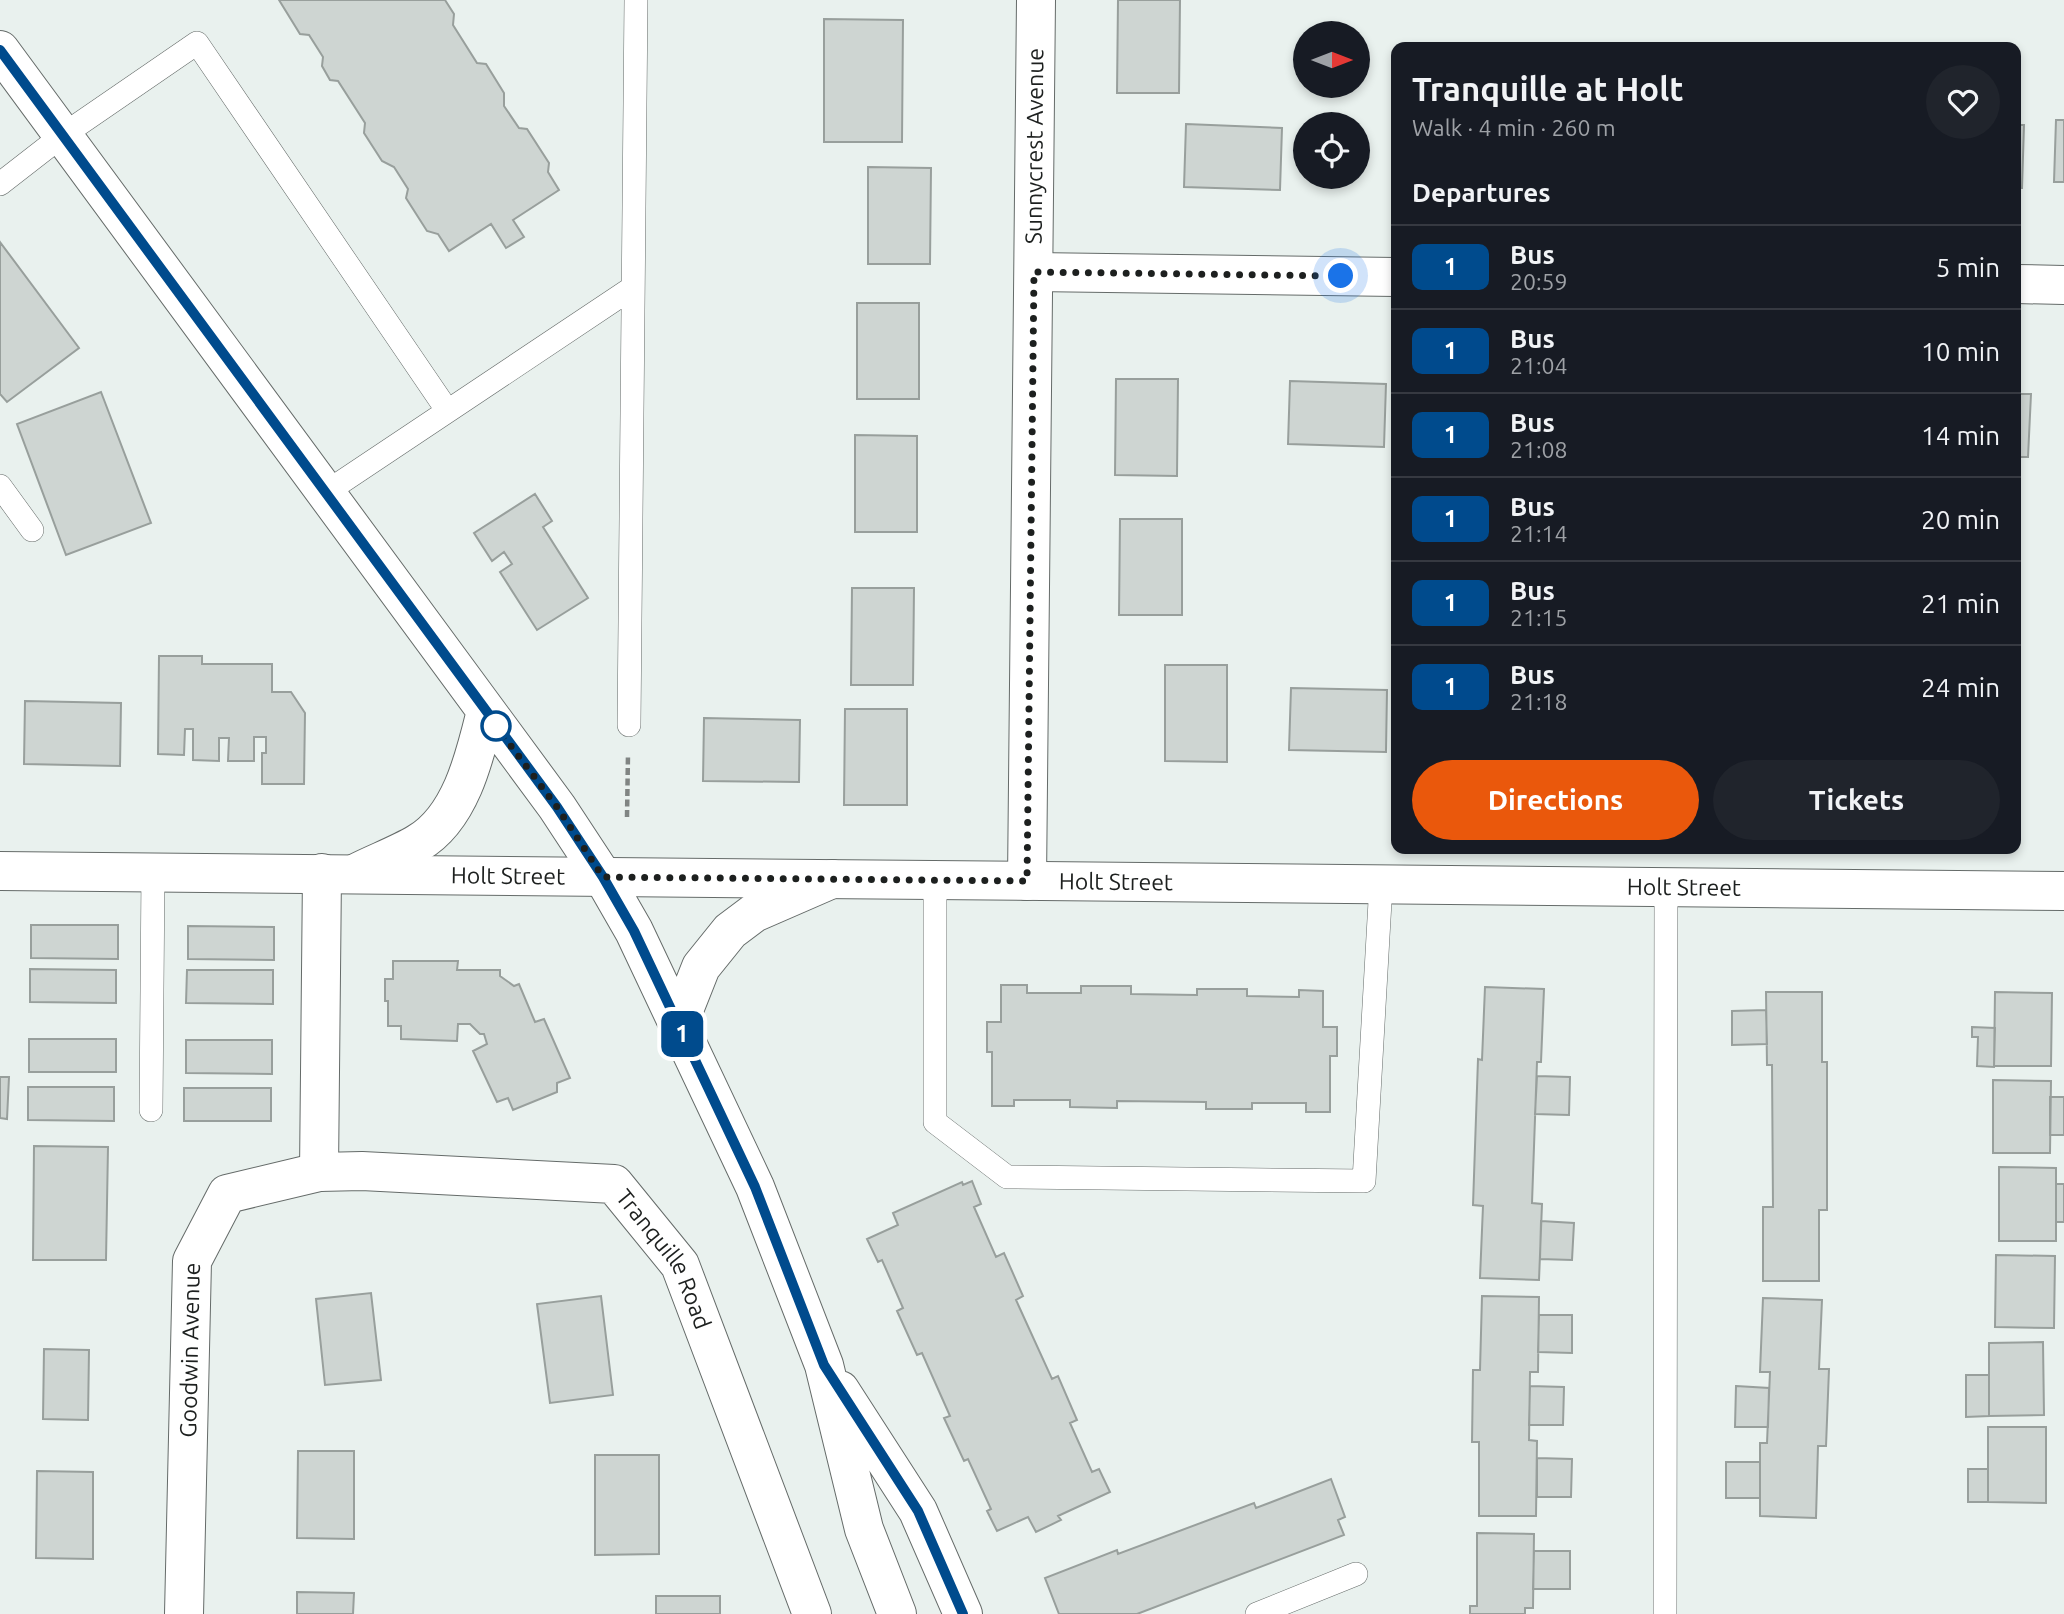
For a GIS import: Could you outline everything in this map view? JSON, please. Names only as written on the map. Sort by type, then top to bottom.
[{"type":"street","name":"Sunnycrest Avenue","points":[[1027,881],[1036,0]]},
{"type":"street","points":[[0,50],[557,807],[603,877],[634,931],[755,1187],[824,1365],[864,1529],[897,1614]]},
{"type":"street","points":[[1034,272],[1391,277]]},
{"type":"street","points":[[2021,284],[2064,285]]},
{"type":"street","points":[[318,1172],[338,874],[420,842],[444,820],[471,771],[486,711]]},
{"type":"street","name":"Holt Street","points":[[0,871],[2064,891]]},
{"type":"street","points":[[678,1025],[701,967],[730,931],[754,913],[832,879]]},
{"type":"street","name":"Tranquille Road","points":[[318,1172],[362,1171],[614,1184],[680,1265],[812,1614]]},
{"type":"street","name":"Goodwin Avenue","points":[[184,1614],[192,1261],[227,1195],[318,1172]]},
{"type":"street","points":[[824,1365],[918,1511],[963,1614]]},
{"type":"lane","points":[[629,725],[636,0]]},
{"type":"lane","points":[[0,184],[63,135],[197,43],[447,410]]},
{"type":"lane","points":[[325,493],[632,288]]},
{"type":"lane","points":[[0,486],[32,530]]},
{"type":"lane","points":[[151,1110],[153,872]]},
{"type":"lane","points":[[934,880],[935,1122],[1007,1177],[1338,1181],[1363,1181],[1381,884]]},
{"type":"lane","points":[[1665,1614],[1666,887]]},
{"type":"lane","points":[[1257,1614],[1356,1573]]},
{"type":"path","points":[[627,817],[629,725]]},
{"type":"building","points":[[279,0],[445,0],[454,14],[453,25],[477,63],[486,64],[504,93],[504,106],[519,128],[527,129],[549,163],[548,172],[559,190],[513,220],[524,237],[506,248],[491,224],[449,251],[438,234],[427,231],[406,198],[408,189],[394,167],[382,161],[364,133],[365,123],[338,81],[330,80],[322,66],[323,57],[309,35],[300,34]]},
{"type":"building","points":[[1118,0],[1180,0],[1179,93],[1117,93]]},
{"type":"building","points":[[824,19],[903,20],[902,142],[824,142]]},
{"type":"building","points":[[2056,120],[2064,120],[2064,182],[2054,182]]},
{"type":"building","points":[[1186,124],[1282,128],[1280,190],[1184,187]]},
{"type":"building","points":[[2021,125],[2024,125],[2022,188]]},
{"type":"building","points":[[868,167],[931,168],[930,264],[868,264]]},
{"type":"building","points":[[0,242],[79,348],[7,402],[0,394]]},
{"type":"building","points":[[857,303],[919,303],[919,399],[857,399]]},
{"type":"building","points":[[1116,379],[1178,379],[1177,476],[1115,475]]},
{"type":"building","points":[[1290,381],[1386,384],[1384,447],[1288,444]]},
{"type":"building","points":[[101,392],[151,523],[66,555],[17,424]]},
{"type":"building","points":[[2021,394],[2031,394],[2028,457],[2021,457]]},
{"type":"building","points":[[855,435],[917,436],[917,532],[855,532]]},
{"type":"building","points":[[535,494],[552,521],[543,527],[588,598],[537,630],[500,572],[512,564],[504,552],[492,561],[474,533]]},
{"type":"building","points":[[1120,519],[1182,519],[1182,615],[1119,615]]},
{"type":"building","points":[[852,588],[914,588],[913,685],[851,685]]},
{"type":"building","points":[[159,656],[202,656],[202,664],[272,664],[272,692],[291,692],[305,713],[304,784],[262,784],[262,753],[266,753],[266,737],[254,737],[254,761],[228,761],[229,738],[219,738],[219,761],[193,760],[193,729],[185,729],[184,755],[158,754]]},
{"type":"building","points":[[1165,665],[1227,665],[1227,762],[1165,761]]},
{"type":"building","points":[[1291,688],[1387,690],[1386,752],[1289,750]]},
{"type":"building","points":[[25,701],[121,703],[120,766],[24,764]]},
{"type":"building","points":[[845,709],[907,709],[907,805],[844,805]]},
{"type":"building","points":[[704,718],[800,720],[799,782],[703,781]]},
{"type":"building","points":[[31,925],[118,925],[118,959],[31,958]]},
{"type":"building","points":[[188,926],[274,927],[274,960],[188,959]]},
{"type":"building","points":[[393,961],[458,961],[457,970],[500,970],[500,976],[514,986],[519,984],[535,1022],[544,1019],[570,1078],[557,1083],[557,1092],[513,1110],[508,1098],[497,1102],[473,1051],[487,1044],[484,1034],[480,1034],[470,1024],[458,1024],[457,1041],[401,1039],[401,1026],[388,1026],[388,1001],[385,1001],[385,979],[393,979]]},
{"type":"building","points":[[30,969],[116,970],[116,1003],[30,1002]]},
{"type":"building","points":[[187,970],[273,970],[273,1004],[186,1003]]},
{"type":"building","points":[[1001,985],[1027,985],[1027,993],[1081,993],[1081,986],[1131,986],[1131,994],[1197,995],[1197,989],[1247,989],[1247,996],[1299,997],[1299,990],[1323,991],[1323,1027],[1337,1027],[1337,1056],[1330,1056],[1330,1112],[1306,1112],[1306,1103],[1252,1103],[1252,1109],[1206,1109],[1206,1102],[1117,1101],[1117,1108],[1070,1107],[1070,1100],[1014,1100],[1014,1106],[992,1106],[992,1052],[987,1052],[987,1022],[1001,1022]]},
{"type":"building","points":[[1485,987],[1544,989],[1541,1062],[1537,1062],[1532,1203],[1542,1204],[1539,1280],[1480,1278],[1483,1206],[1473,1205],[1478,1059],[1482,1060]]},
{"type":"building","points":[[1766,992],[1822,992],[1822,1062],[1827,1062],[1827,1210],[1819,1210],[1819,1281],[1763,1281],[1763,1207],[1773,1207],[1772,1065],[1767,1065]]},
{"type":"building","points":[[1995,992],[2052,993],[2051,1066],[1994,1066]]},
{"type":"building","points":[[1766,1010],[1767,1044],[1732,1045],[1732,1011]]},
{"type":"building","points":[[1972,1027],[1995,1028],[1994,1067],[1977,1066],[1978,1037],[1972,1037]]},
{"type":"building","points":[[29,1039],[116,1039],[116,1072],[29,1072]]},
{"type":"building","points":[[186,1040],[272,1040],[272,1074],[186,1073]]},
{"type":"building","points":[[1537,1076],[1570,1077],[1569,1115],[1535,1114]]},
{"type":"building","points":[[0,1077],[9,1077],[7,1119],[0,1118]]},
{"type":"building","points":[[1993,1080],[2051,1081],[2050,1153],[1993,1153]]},
{"type":"building","points":[[28,1087],[114,1087],[114,1121],[28,1120]]},
{"type":"building","points":[[184,1088],[271,1088],[271,1121],[184,1121]]},
{"type":"building","points":[[2050,1097],[2064,1097],[2064,1135],[2050,1135]]},
{"type":"building","points":[[34,1146],[108,1147],[106,1260],[33,1260]]},
{"type":"building","points":[[1999,1167],[2056,1168],[2056,1241],[1999,1241]]},
{"type":"building","points":[[972,1181],[981,1204],[974,1207],[996,1257],[1004,1253],[1023,1296],[1016,1300],[1052,1379],[1058,1376],[1077,1420],[1070,1423],[1092,1472],[1099,1469],[1110,1492],[1058,1516],[1061,1520],[1036,1532],[1028,1517],[997,1531],[987,1511],[991,1509],[968,1459],[964,1461],[944,1418],[950,1416],[922,1353],[917,1355],[897,1311],[903,1308],[882,1260],[878,1262],[867,1239],[898,1225],[893,1213],[962,1182],[963,1185]]},
{"type":"building","points":[[2056,1184],[2064,1184],[2064,1222],[2056,1222]]},
{"type":"building","points":[[1541,1221],[1574,1223],[1572,1260],[1540,1259]]},
{"type":"building","points":[[1996,1255],[2055,1256],[2054,1328],[1995,1327]]},
{"type":"building","points":[[371,1293],[381,1380],[325,1385],[316,1299]]},
{"type":"building","points":[[601,1296],[613,1395],[550,1403],[537,1304]]},
{"type":"building","points":[[1482,1296],[1539,1297],[1538,1372],[1530,1372],[1529,1440],[1537,1441],[1536,1516],[1479,1516],[1479,1442],[1472,1442],[1473,1370],[1480,1370]]},
{"type":"building","points":[[1763,1298],[1822,1300],[1819,1369],[1829,1369],[1826,1446],[1818,1446],[1816,1518],[1760,1516],[1760,1443],[1767,1443],[1770,1372],[1760,1372]]},
{"type":"building","points":[[1539,1315],[1572,1315],[1572,1353],[1538,1352]]},
{"type":"building","points":[[2043,1342],[2044,1415],[1989,1416],[1989,1343]]},
{"type":"building","points":[[44,1349],[89,1350],[88,1420],[43,1419]]},
{"type":"building","points":[[1966,1375],[1989,1375],[1989,1416],[1966,1417]]},
{"type":"building","points":[[1530,1386],[1564,1387],[1563,1425],[1529,1425]]},
{"type":"building","points":[[1736,1386],[1769,1388],[1768,1427],[1735,1427]]},
{"type":"building","points":[[1988,1427],[2046,1427],[2046,1503],[1988,1502]]},
{"type":"building","points":[[298,1451],[354,1451],[354,1539],[297,1538]]},
{"type":"building","points":[[595,1455],[659,1455],[659,1554],[595,1555]]},
{"type":"building","points":[[1537,1458],[1572,1459],[1571,1497],[1537,1497]]},
{"type":"building","points":[[1726,1462],[1760,1462],[1760,1498],[1726,1498]]},
{"type":"building","points":[[1968,1469],[1988,1469],[1988,1502],[1968,1502]]},
{"type":"building","points":[[37,1471],[93,1472],[93,1559],[36,1558]]},
{"type":"building","points":[[1331,1479],[1345,1517],[1338,1520],[1344,1535],[1137,1614],[1059,1614],[1045,1578],[1117,1550],[1118,1554],[1254,1503],[1256,1508]]},
{"type":"building","points":[[1477,1533],[1534,1534],[1533,1608],[1525,1608],[1525,1614],[1470,1614],[1470,1606],[1477,1606]]},
{"type":"building","points":[[1534,1551],[1570,1551],[1570,1589],[1533,1589]]},
{"type":"building","points":[[297,1592],[354,1593],[353,1614],[297,1614]]},
{"type":"building","points":[[656,1596],[720,1596],[720,1614],[656,1614]]},
{"type":"bus line","name":"1","points":[[0,50],[557,807],[603,877],[634,931],[755,1187],[824,1365],[918,1511],[963,1614]]},
{"type":"route","points":[[496,726],[557,807],[603,877],[1027,881],[1034,272],[1341,276]]}]
